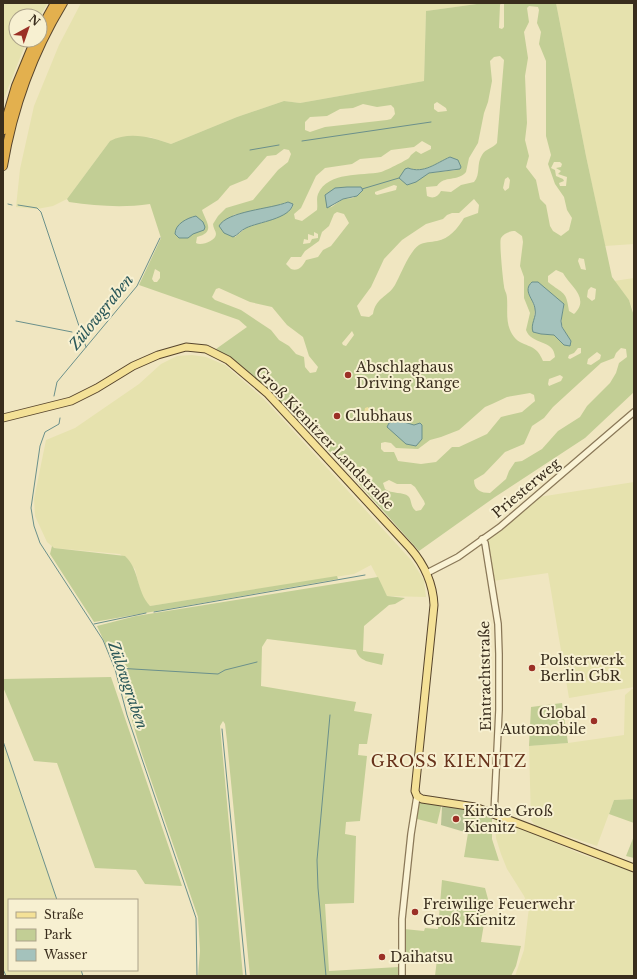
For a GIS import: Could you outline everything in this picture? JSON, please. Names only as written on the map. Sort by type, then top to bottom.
[{"type":"highway","points":[[48,16],[55,3]]},
{"type":"highway","points":[[3,166],[10,130],[24,84],[41,41],[63,3]]},
{"type":"highway","points":[[3,130],[16,86],[32,48]]},
{"type":"main road","name":"Groß Kienitzer Landstraße","points":[[3,418],[71,401],[133,366],[165,353],[186,348],[206,349],[228,360],[267,393],[418,557],[427,573],[433,593],[434,605],[415,791],[417,796]]},
{"type":"main road","points":[[417,796],[475,807],[634,868]]},
{"type":"street","name":"Priesterweg","points":[[427,573],[446,564],[508,520],[634,412]]},
{"type":"street","name":"Eintrachtstraße","points":[[482,539],[485,543],[498,628],[499,710],[494,814]]},
{"type":"street","points":[[402,976],[402,920],[411,834],[417,796]]},
{"type":"shaded area","points":[[3,3],[48,3],[45,8],[8,8],[8,48],[24,48],[3,101]]},
{"type":"shaded area","points":[[81,3],[484,3],[426,11],[424,81],[300,103],[284,101],[237,117],[171,144],[150,137],[110,141],[67,199],[53,206],[37,209],[16,207],[20,169],[34,106],[59,45]]},
{"type":"shaded area","points":[[556,3],[634,3],[634,244],[605,246]]},
{"type":"shaded area","points":[[634,278],[634,313],[629,300],[614,281]]},
{"type":"shaded area","points":[[192,355],[206,357],[225,365],[264,399],[412,561],[424,580],[426,597],[387,596],[371,565],[354,574],[150,606],[142,598],[135,569],[120,554],[54,548],[47,542],[35,516],[34,499],[46,440],[75,428],[139,384],[161,364],[177,356]]},
{"type":"shaded area","points":[[634,482],[634,687],[569,698],[548,573],[493,581],[487,539],[539,497]]},
{"type":"shaded area","points":[[634,689],[634,799],[614,800],[597,846],[535,825],[531,820],[529,746],[568,743],[624,735],[625,695]]},
{"type":"shaded area","points":[[3,741],[57,899],[8,899],[8,971],[81,971],[83,976],[3,976]]},
{"type":"shaded area","points":[[494,816],[583,855],[634,871],[634,976],[515,976],[524,950],[529,907],[507,869],[501,854],[496,838]]},
{"type":"green space","points":[[484,3],[501,3],[499,28],[502,29],[504,27],[504,3],[556,3],[586,156],[612,277],[629,300],[634,316],[634,392],[585,438],[495,497],[419,551],[335,457],[261,383],[216,349],[247,327],[239,320],[139,285],[161,238],[150,204],[129,206],[100,205],[69,202],[67,199],[110,141],[117,138],[125,136],[140,136],[171,144],[237,117],[284,101],[300,103],[424,81],[426,11]],"holes":[[[529,6],[538,7],[539,10],[537,23],[541,32],[539,44],[546,61],[546,136],[551,155],[548,164],[555,184],[564,197],[567,210],[572,218],[569,230],[561,236],[553,231],[550,226],[546,205],[540,199],[536,180],[526,167],[529,156],[525,140],[527,123],[525,76],[528,58],[524,32],[529,22],[527,8]],[[500,56],[504,60],[497,143],[485,151],[480,158],[477,176],[474,182],[461,185],[451,192],[441,191],[435,197],[427,196],[426,187],[437,186],[447,179],[459,177],[466,172],[469,158],[478,143],[484,113],[488,102],[492,81],[490,61],[494,57]],[[437,102],[446,108],[447,111],[438,112],[434,109],[434,104]],[[363,104],[377,107],[391,105],[394,108],[395,114],[391,119],[387,120],[325,127],[310,132],[305,130],[305,122],[310,117],[327,116],[340,109],[353,108]],[[422,141],[431,146],[431,149],[421,154],[416,151],[409,158],[381,172],[346,176],[329,181],[318,194],[317,210],[302,221],[295,219],[294,214],[301,208],[316,176],[325,168],[352,164],[360,159],[381,157],[391,150],[414,147]],[[284,149],[289,150],[291,154],[288,162],[278,170],[253,200],[226,208],[213,224],[216,232],[214,239],[205,243],[196,243],[197,237],[203,235],[208,229],[202,210],[218,200],[230,186],[247,179],[267,156],[276,155]],[[450,157],[457,170],[429,173],[424,176],[409,168],[420,170],[430,167]],[[554,162],[560,162],[562,164],[561,167],[556,168],[561,171],[558,174],[567,177],[566,186],[560,186],[559,183],[564,181],[556,176],[555,170],[551,168]],[[508,177],[510,180],[509,188],[505,191],[503,188],[505,179]],[[394,185],[397,186],[396,190],[377,195],[375,194],[375,192]],[[347,187],[361,187],[363,189],[353,198],[343,199],[330,208]],[[474,199],[479,205],[478,213],[464,218],[456,229],[445,238],[421,244],[415,248],[395,285],[379,301],[373,314],[369,317],[361,316],[357,306],[371,287],[384,259],[402,240],[426,224],[443,219],[452,213],[459,213]],[[288,202],[293,204],[292,208],[268,221],[247,227],[235,237],[233,215],[274,207]],[[337,212],[344,214],[349,223],[331,246],[323,250],[318,257],[306,260],[302,266],[296,270],[291,269],[286,264],[291,257],[301,257],[305,251],[319,241],[322,232],[329,226],[334,214]],[[515,231],[522,236],[523,242],[520,266],[524,277],[524,298],[530,313],[526,330],[532,338],[551,347],[554,351],[555,357],[550,361],[543,361],[540,354],[536,350],[516,339],[510,330],[500,246],[501,238],[507,233]],[[314,232],[318,234],[318,238],[312,239],[310,243],[303,244],[304,239],[308,240],[308,234],[314,236]],[[579,258],[584,259],[586,270],[581,269],[578,261]],[[155,269],[160,272],[160,278],[157,282],[154,282],[152,279]],[[556,270],[563,273],[580,297],[579,308],[574,314],[569,311],[567,299],[548,282],[548,276]],[[538,282],[556,297],[564,307],[562,326],[571,341],[564,345],[554,335],[533,332],[535,309],[528,288]],[[591,287],[596,289],[595,299],[592,301],[587,297],[588,290]],[[219,288],[250,302],[272,307],[287,325],[303,337],[309,356],[318,367],[316,372],[310,373],[305,367],[304,357],[296,354],[289,346],[279,340],[271,330],[241,310],[215,300],[212,297],[216,289]],[[352,331],[354,335],[346,346],[343,345],[342,343]],[[578,348],[581,348],[581,353],[570,359],[568,358],[569,355],[574,353]],[[621,348],[626,349],[627,357],[619,363],[616,373],[610,383],[587,406],[580,417],[558,431],[542,449],[522,461],[515,462],[506,479],[490,493],[481,492],[477,489],[474,480],[484,474],[505,452],[524,444],[532,426],[544,418],[553,407],[601,363],[614,358],[616,353]],[[597,352],[601,355],[600,359],[591,365],[587,364],[588,359]],[[560,375],[563,377],[561,381],[549,386],[548,384],[549,379]],[[530,393],[534,395],[535,401],[522,412],[501,417],[487,434],[459,447],[452,447],[436,462],[421,464],[398,461],[394,452],[384,452],[381,449],[381,443],[385,442],[391,443],[396,448],[418,449],[430,440],[459,430],[485,407],[507,397]],[[354,466],[360,467],[373,478],[370,481],[360,474]],[[389,480],[397,484],[411,484],[415,487],[425,504],[421,510],[416,511],[408,496],[385,489],[383,483]]]},
{"type":"green space","points":[[52,546],[54,548],[125,556],[136,574],[142,594],[150,606],[337,576],[338,579],[94,622],[50,554]]},
{"type":"green space","points":[[378,577],[387,596],[405,598],[395,604],[389,605],[364,626],[363,651],[384,654],[382,665],[363,659],[356,650],[267,639],[262,647],[261,686],[356,702],[354,711],[372,714],[367,744],[359,744],[358,755],[367,756],[360,821],[346,822],[345,834],[356,836],[354,903],[325,904],[329,971],[399,967],[400,976],[250,976],[227,741],[225,724],[223,721],[220,726],[243,976],[198,976],[200,951],[198,917],[141,751],[119,676],[122,671],[127,671],[128,667],[116,667],[97,626],[136,616]]},
{"type":"green space","points":[[111,677],[182,886],[145,884],[136,870],[95,868],[57,763],[34,761],[3,687],[3,679]]},
{"type":"green space","points":[[562,703],[568,743],[529,746],[531,707]]},
{"type":"green space","points":[[417,798],[442,803],[437,824],[413,818]]},
{"type":"green space","points":[[634,799],[634,823],[609,814],[614,800]]},
{"type":"green space","points":[[447,806],[472,809],[468,833],[441,825],[442,807]]},
{"type":"green space","points":[[472,809],[492,816],[492,839],[499,861],[464,857]]},
{"type":"green space","points":[[634,836],[634,858],[626,856]]},
{"type":"green space","points":[[442,880],[485,888],[488,899],[481,942],[521,946],[516,966],[511,976],[435,976],[437,959],[404,957],[404,929],[424,931],[425,928],[438,929]]},
{"type":"sand","points":[[368,407],[370,411],[366,416],[364,423],[362,423],[360,416],[364,414],[365,408]]},
{"type":"water","points":[[450,157],[458,160],[461,167],[460,169],[429,173],[416,182],[407,185],[399,178],[405,169],[425,169]]},
{"type":"water","points":[[361,187],[363,190],[357,196],[343,199],[327,208],[325,195],[335,188]]},
{"type":"water","points":[[288,202],[293,204],[291,209],[280,217],[246,228],[233,237],[224,233],[219,226],[231,217]]},
{"type":"water","points":[[196,216],[203,222],[205,227],[204,230],[193,234],[188,238],[179,238],[175,234],[179,224]]},
{"type":"water","points":[[532,282],[538,282],[564,304],[561,321],[562,327],[571,341],[570,346],[564,345],[554,335],[533,332],[532,326],[535,312],[534,305],[528,292],[529,285]]},
{"type":"water","points":[[397,420],[414,425],[420,423],[422,425],[422,439],[416,446],[406,444],[387,427],[389,423]]},
{"type":"waterway","points":[[302,141],[431,122]]},
{"type":"waterway","points":[[250,150],[279,145]]},
{"type":"waterway","points":[[362,189],[399,178]]},
{"type":"waterway","points":[[8,204],[12,205]]},
{"type":"waterway","points":[[18,205],[37,208],[41,212],[86,347]]},
{"type":"waterway","name":"Zülowgraben","points":[[54,396],[57,382],[137,286],[160,238]]},
{"type":"waterway","points":[[16,321],[72,332]]},
{"type":"waterway","name":"Zülowgraben","points":[[60,418],[59,424],[45,432],[40,446],[31,508],[34,526],[40,543],[103,640],[115,669],[127,715],[196,918],[197,976]]},
{"type":"waterway","points":[[154,612],[365,575]]},
{"type":"waterway","points":[[94,624],[146,613]]},
{"type":"waterway","points":[[116,668],[218,674],[225,670],[257,662]]},
{"type":"waterway","points":[[326,976],[317,860],[330,715]]},
{"type":"waterway","points":[[222,729],[246,976]]},
{"type":"waterway","points":[[3,741],[57,899]]},
{"type":"waterway","points":[[3,969],[6,976]]},
{"type":"waterway","points":[[81,971],[83,976]]},
{"type":"place","name":"Abschlaghaus Driving Range","points":[[348,375]]},
{"type":"place","name":"Clubhaus","points":[[337,416]]},
{"type":"place","name":"Polsterwerk Berlin GbR","points":[[532,668]]},
{"type":"place","name":"Global Automobile","points":[[594,721]]},
{"type":"place","name":"Kirche Groß Kienitz","points":[[456,819]]},
{"type":"place","name":"Freiwilige Feuerwehr Groß Kienitz","points":[[415,912]]},
{"type":"place","name":"Daihatsu","points":[[382,957]]},
{"type":"district","name":"GROSS KIENITZ","points":[[449,761]]}]
